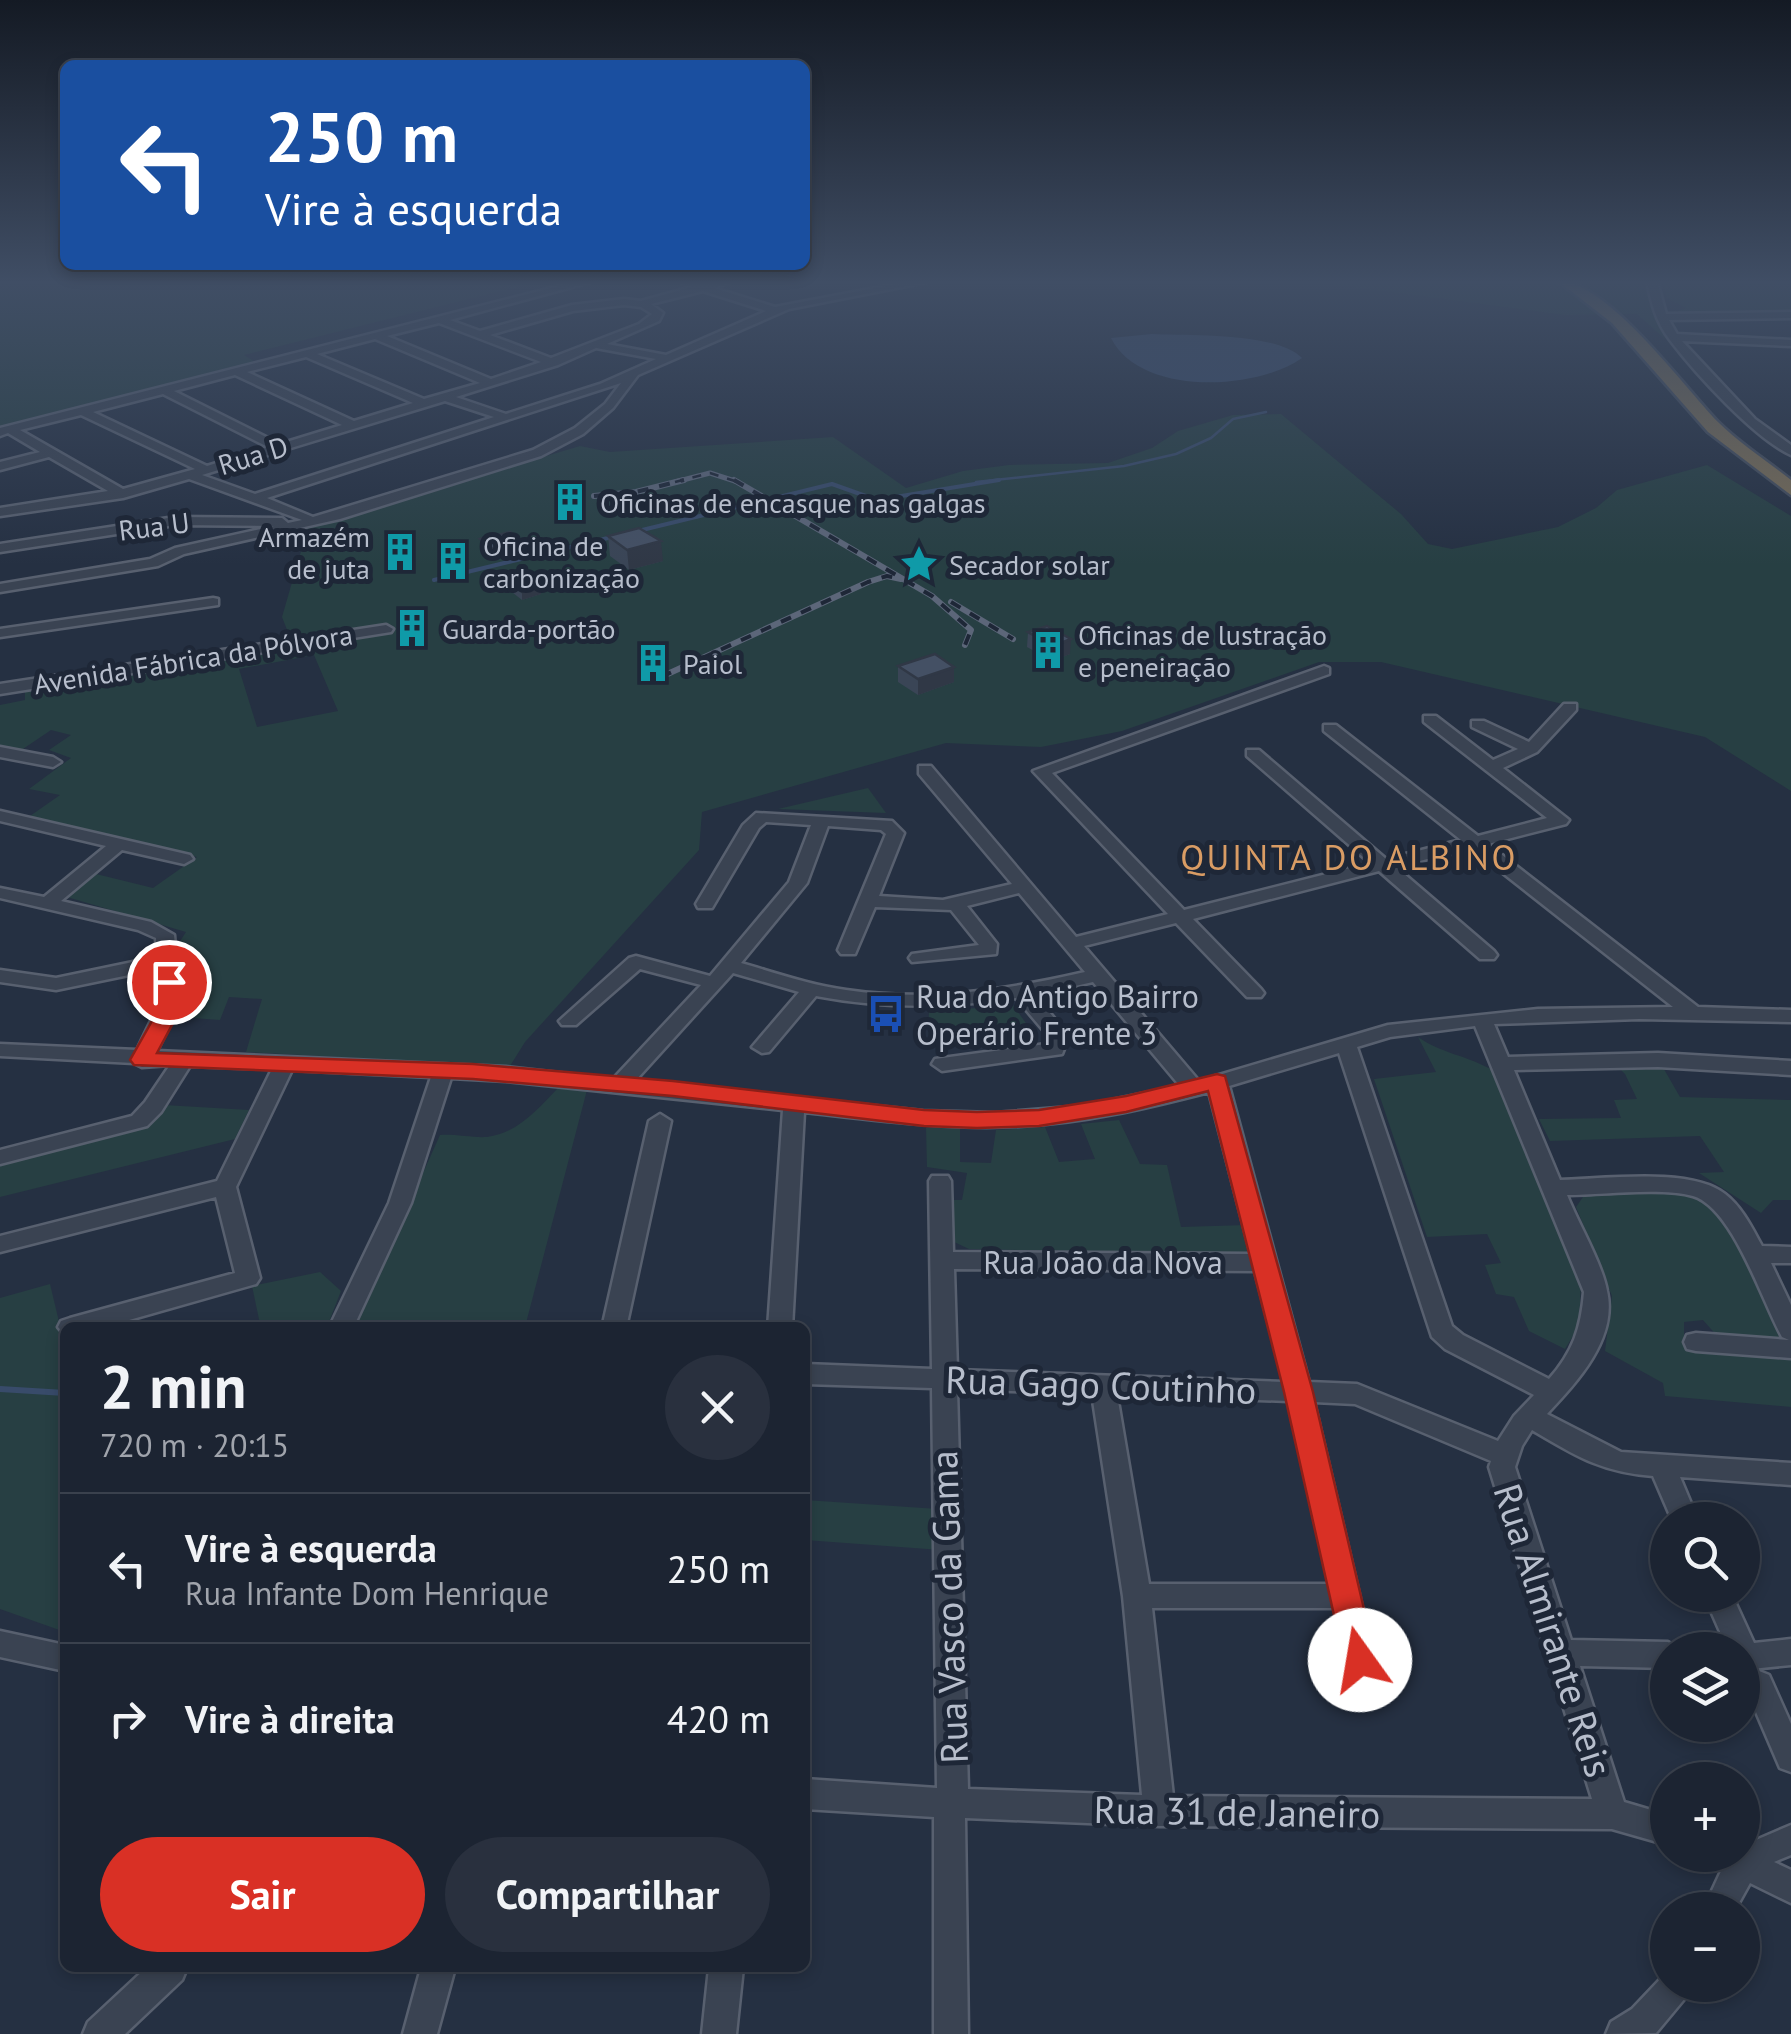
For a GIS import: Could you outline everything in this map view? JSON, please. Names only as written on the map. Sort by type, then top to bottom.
[{"type":"highway","points":[[1669,376],[1714,428],[1791,489]]},
{"type":"highway","points":[[1686,376],[1719,414],[1791,473]]},
{"type":"street","points":[[5,431],[222,376]]},
{"type":"street","points":[[247,376],[353,425]]},
{"type":"street","points":[[357,376],[423,404]]},
{"type":"street","points":[[473,376],[490,383]]},
{"type":"street","name":"Rua D","points":[[0,512],[144,489],[513,376]]},
{"type":"street","points":[[254,498],[508,418],[626,376]]},
{"type":"street","points":[[0,588],[152,563],[180,551],[309,522],[537,453],[580,431],[608,406],[632,376]]},
{"type":"street","points":[[1709,376],[1751,421],[1791,451]]},
{"type":"street","points":[[164,390],[278,448]]},
{"type":"street","points":[[445,397],[508,418]]},
{"type":"street","points":[[83,411],[206,470]]},
{"type":"street","points":[[5,431],[53,452],[123,494]]},
{"type":"street","points":[[0,466],[53,452]]},
{"type":"street","points":[[190,475],[303,514],[309,522]]},
{"type":"street","points":[[144,489],[184,484],[224,487]]},
{"type":"street","name":"Rua U","points":[[0,548],[175,521],[309,522]]},
{"type":"street","points":[[0,633],[213,602]]},
{"type":"street","name":"Avenida Fábrica da Pólvora","points":[[0,689],[386,629]]},
{"type":"street","points":[[1254,993],[1041,771],[1324,670]]},
{"type":"street","points":[[1492,768],[1531,749],[1570,707]]},
{"type":"street","points":[[1071,944],[1560,820],[1430,719]]},
{"type":"street","points":[[1456,740],[1482,721],[1531,749]]},
{"type":"street","points":[[1330,728],[1693,1013]]},
{"type":"street","points":[[0,752],[53,762]]},
{"type":"street","points":[[1253,752],[1487,956]]},
{"type":"street","points":[[925,770],[1098,975],[1205,1085],[1265,1263],[1367,1692]]},
{"type":"street","points":[[0,816],[184,859]]},
{"type":"street","points":[[705,904],[755,821],[774,816],[882,825],[895,830],[848,950]]},
{"type":"street","points":[[620,1084],[730,966],[798,883],[822,820]]},
{"type":"street","points":[[48,904],[120,844]]},
{"type":"street","points":[[870,901],[955,903],[1023,886]]},
{"type":"street","points":[[0,893],[160,930],[165,935],[168,1012],[142,1060]]},
{"type":"street","points":[[919,958],[989,950],[955,903]]},
{"type":"street","points":[[0,976],[56,984],[168,961]]},
{"type":"street","points":[[570,1021],[636,962],[714,983]]},
{"type":"street","points":[[730,966],[812,990],[925,1000],[1023,993],[1098,975]]},
{"type":"street","points":[[762,1047],[812,990]]},
{"type":"street","points":[[942,1064],[1055,1049],[1059,1036],[1023,993]]},
{"type":"street","points":[[0,1050],[182,1062],[443,1071],[620,1084],[924,1118],[1039,1118],[1205,1085],[1388,1031],[1482,1019],[1693,1013],[1791,1016]]},
{"type":"street","name":"Rua Almirante Reis","points":[[1482,1019],[1591,1275],[1595,1329],[1586,1351],[1504,1456],[1504,1480],[1612,1814]]},
{"type":"street","points":[[1346,1044],[1442,1332],[1552,1393]]},
{"type":"street","points":[[1501,1064],[1658,1060],[1791,1068]]},
{"type":"street","points":[[0,1158],[139,1121],[153,1108],[182,1062]]},
{"type":"street","points":[[88,1322],[248,1278],[224,1187],[284,1066]]},
{"type":"street","points":[[344,1322],[392,1228],[418,1161],[443,1071]]},
{"type":"street","points":[[780,1322],[794,1102]]},
{"type":"street","points":[[615,1322],[660,1121]]},
{"type":"street","name":"Rua Vasco da Gama","points":[[940,1180],[951,1806],[950,2034]]},
{"type":"street","points":[[1554,1188],[1674,1186],[1705,1192],[1729,1210],[1791,1331]]},
{"type":"street","points":[[0,1244],[224,1187]]},
{"type":"street","points":[[1752,1254],[1791,1254]]},
{"type":"street","name":"Rua João da Nova","points":[[942,1260],[1265,1263]]},
{"type":"street","points":[[1696,1342],[1791,1348]]},
{"type":"street","name":"Rua Gago Coutinho","points":[[810,1374],[1364,1395],[1504,1456]]},
{"type":"street","points":[[1103,1384],[1137,1596],[1158,1811]]},
{"type":"street","points":[[1532,1418],[1607,1459],[1791,1474]]},
{"type":"street","points":[[1662,1466],[1677,1502]]},
{"type":"street","points":[[1137,1596],[1346,1596]]},
{"type":"street","points":[[0,1644],[60,1657]]},
{"type":"street","points":[[1560,1652],[1650,1654]]},
{"type":"street","points":[[1760,1662],[1791,1652]]},
{"type":"street","points":[[1760,1690],[1791,1758]]},
{"type":"street","name":"Rua 31 de Janeiro","points":[[810,1794],[951,1806],[1612,1814],[1650,1825]]},
{"type":"street","points":[[1760,1850],[1791,1840]]},
{"type":"street","points":[[1760,1871],[1791,1887]]},
{"type":"street","points":[[100,2034],[166,1972]]},
{"type":"street","points":[[420,2034],[437,1972]]},
{"type":"street","points":[[720,2034],[726,1972]]},
{"type":"street","points":[[1623,2034],[1644,2021],[1660,2002]]},
{"type":"green space","points":[[0,376],[207,376],[0,429]]},
{"type":"green space","points":[[1281,414],[1401,514],[1428,544],[1452,549],[1558,527],[1596,508],[1617,490],[1707,465],[1791,516],[1791,791],[1705,737],[1381,662],[1319,662],[1122,731],[1041,747],[946,743],[702,812],[699,850],[525,1042],[510,1066],[246,1052],[262,999],[229,997],[220,1020],[179,1017],[175,949],[186,932],[67,897],[92,873],[153,888],[197,857],[30,816],[60,795],[29,789],[71,758],[49,750],[71,735],[51,730],[20,751],[0,747],[0,705],[25,700],[25,689],[293,645],[282,617],[308,527],[580,446],[610,452],[833,437],[906,488],[963,471],[1009,465],[1108,463],[1152,448],[1178,431],[1233,415]],"holes":[[[314,655],[338,711],[257,727],[239,669]]]},
{"type":"green space","points":[[868,788],[886,813],[778,809]]},
{"type":"green space","points":[[1013,1005],[1038,1040],[928,1043],[929,1012]]},
{"type":"green space","points":[[1418,1037],[1494,1071],[1581,1281],[1579,1326],[1565,1349],[1529,1331],[1514,1297],[1496,1294],[1485,1265],[1501,1263],[1487,1234],[1427,1237],[1374,1079],[1436,1072]]},
{"type":"green space","points":[[1615,1064],[1661,1064],[1680,1097],[1791,1100],[1791,1200],[1773,1200],[1761,1213],[1699,1173],[1724,1172],[1700,1136],[1550,1141],[1539,1119],[1621,1118],[1614,1100],[1637,1099],[1625,1074]]},
{"type":"green space","points":[[558,1088],[587,1090],[526,1322],[356,1322],[440,1135],[498,1135],[527,1119]]},
{"type":"green space","points":[[164,1105],[249,1110],[235,1139],[0,1197],[0,1162]]},
{"type":"green space","points":[[1119,1120],[1140,1164],[1167,1165],[1181,1227],[1247,1225],[1253,1255],[969,1249],[950,1240],[950,1200],[962,1200],[967,1173],[927,1167],[926,1128],[960,1128],[960,1162],[991,1163],[996,1130],[1045,1127],[1059,1162],[1095,1159],[1081,1124]]},
{"type":"green space","points":[[1592,1194],[1697,1195],[1724,1214],[1785,1337],[1781,1341],[1718,1337],[1703,1320],[1684,1322],[1684,1346],[1791,1356],[1791,1407],[1665,1396],[1663,1383],[1605,1351],[1612,1296],[1576,1207],[1583,1197]]},
{"type":"green space","points":[[320,1272],[341,1291],[329,1322],[260,1322],[252,1286]]},
{"type":"green space","points":[[50,1284],[60,1326],[60,1630],[0,1609],[0,1298]]},
{"type":"green space","points":[[810,1500],[938,1509],[941,1550],[810,1540]]},
{"type":"water","points":[[1163,376],[1259,376],[1229,381]]},
{"type":"building","points":[[639,528],[661,541],[627,550],[608,536]]},
{"type":"building","points":[[510,532],[524,542],[494,550],[480,539]]},
{"type":"building","points":[[521,573],[540,587],[522,592],[503,578]]},
{"type":"building","points":[[1047,626],[1071,639],[1053,646],[1028,632]]},
{"type":"building","points":[[935,654],[954,667],[918,679],[898,666]]},
{"type":"waterway","points":[[976,482],[1124,466],[1176,454],[1211,438],[1233,419],[1266,412]]},
{"type":"waterway","points":[[638,531],[832,484],[877,500],[999,480]]},
{"type":"waterway","points":[[434,580],[612,537]]},
{"type":"waterway","points":[[0,1389],[60,1393]]},
{"type":"railway","points":[[675,482],[710,473],[737,482]]},
{"type":"railway","points":[[594,496],[636,492],[684,480]]},
{"type":"railway","points":[[737,482],[932,596],[971,630],[965,645]]},
{"type":"railway","points":[[661,677],[868,582],[887,576],[901,579]]},
{"type":"railway","points":[[951,602],[1013,639]]},
{"type":"place","name":"Oficinas de encasque nas galgas","points":[[570,502]]},
{"type":"place","name":"Armazém de juta","points":[[400,552]]},
{"type":"place","name":"Oficina de carbonização","points":[[453,561]]},
{"type":"place","name":"Secador solar","points":[[919,564]]},
{"type":"place","name":"Guarda-portão","points":[[412,628]]},
{"type":"place","name":"Oficinas de lustração e peneiração","points":[[1048,650]]},
{"type":"place","name":"Paiol","points":[[653,663]]},
{"type":"place","name":"Rua do Antigo Bairro Operário Frente 3","points":[[886,1014]]},
{"type":"district","name":"QUINTA DO ALBINO","points":[[1349,857]]},
{"type":"route","points":[[169,982],[168,1012],[142,1060],[473,1072],[673,1089],[924,1118],[977,1120],[1039,1118],[1126,1104],[1217,1081],[1298,1392],[1360,1660]]}]
